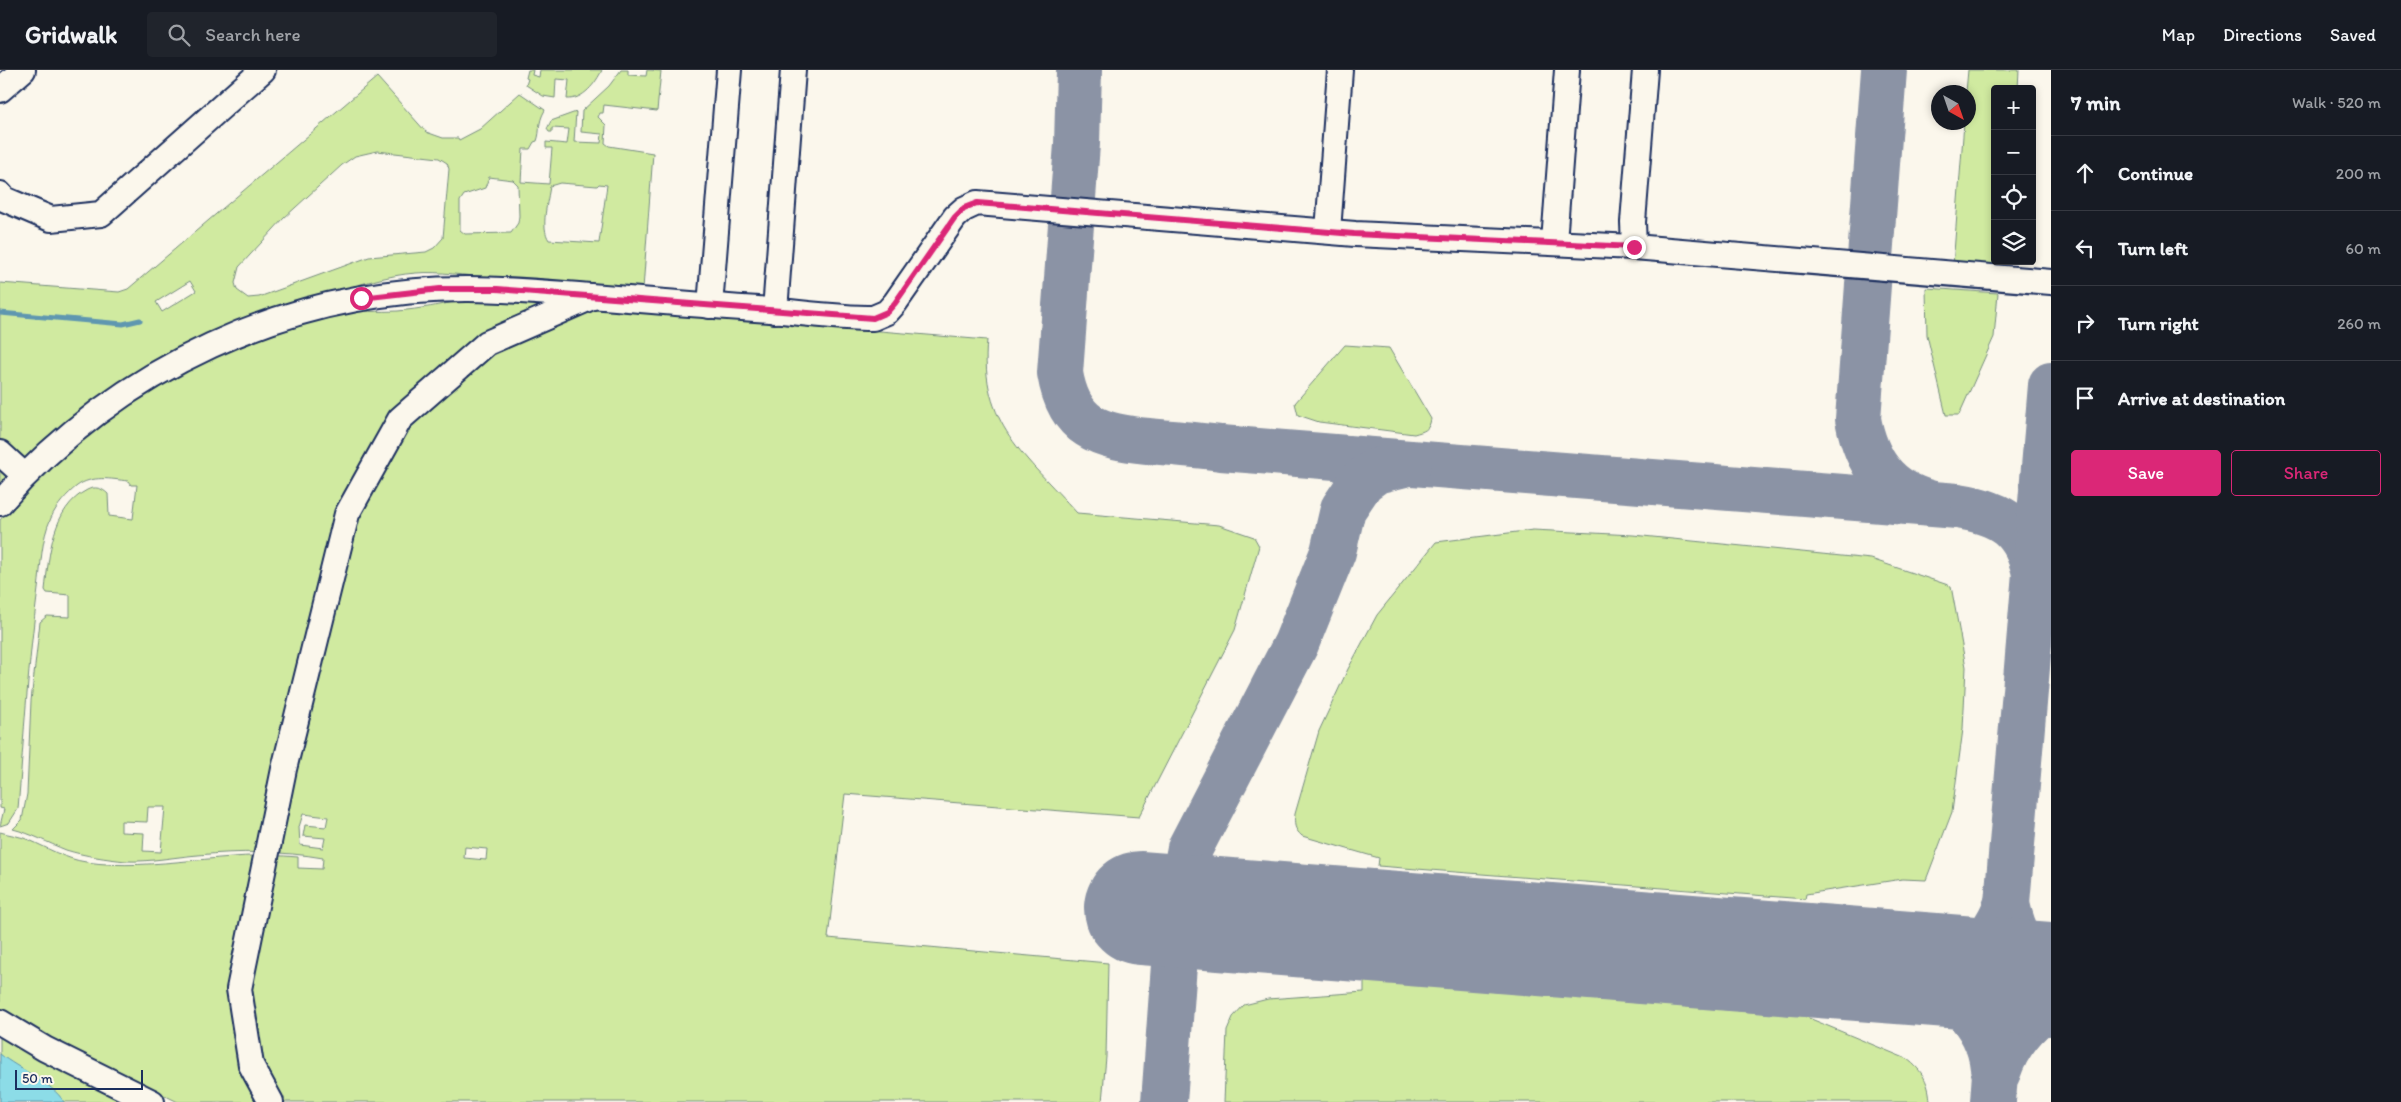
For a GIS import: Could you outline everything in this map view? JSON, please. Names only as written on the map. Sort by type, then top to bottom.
[{"type":"lane","points":[[0,90],[23,70]]},
{"type":"lane","points":[[0,194],[4,199],[51,219],[101,214],[263,70]]},
{"type":"lane","points":[[710,306],[729,70]]},
{"type":"lane","points":[[775,311],[794,70]]},
{"type":"lane","points":[[1328,231],[1340,70]]},
{"type":"lane","points":[[1554,242],[1567,70]]},
{"type":"lane","points":[[1634,247],[1633,222],[1645,70]]},
{"type":"lane","points":[[0,503],[24,475],[69,434],[139,383],[172,364],[256,326],[302,312],[361,298],[440,289],[505,290],[594,296],[861,318],[881,315],[895,303],[955,217],[964,208],[977,203],[1328,231],[1634,247],[2051,282]]},
{"type":"lane","points":[[271,1102],[251,1065],[240,988],[284,769],[347,514],[400,419],[486,343],[594,296]]},
{"type":"lane","points":[[0,453],[24,475]]},
{"type":"lane","points":[[0,1022],[45,1049],[152,1102]]},
{"type":"green space","points":[[528,70],[533,70],[532,75],[539,77],[540,70],[602,70],[593,85],[584,94],[573,99],[567,99],[569,80],[556,79],[555,98],[543,96],[526,85]]},
{"type":"green space","points":[[621,70],[628,70],[628,75],[646,76],[647,70],[661,71],[657,111],[604,105],[603,113],[600,113],[598,117],[606,125],[605,143],[609,146],[653,153],[643,289],[425,273],[384,278],[284,306],[238,322],[194,341],[152,363],[111,388],[72,417],[35,449],[0,484],[0,283],[119,292],[128,289],[377,77],[426,132],[443,138],[458,138],[459,140],[480,129],[520,93],[545,110],[541,119],[537,141],[534,142],[530,149],[523,149],[521,182],[549,184],[552,148],[546,148],[546,142],[567,144],[569,129],[552,128],[552,132],[549,132],[547,129],[551,121],[576,112],[574,142],[601,143],[602,134],[581,132],[582,111],[609,86]],"holes":[[[377,151],[439,158],[447,163],[449,169],[443,238],[434,248],[426,252],[369,257],[259,297],[248,298],[237,290],[235,283],[239,267],[284,218],[342,165],[355,156]],[[489,177],[513,180],[518,185],[518,223],[511,233],[465,234],[460,230],[460,201],[464,195],[485,188]],[[560,183],[607,185],[599,243],[549,240],[546,235],[545,221],[550,186]],[[190,281],[196,291],[162,312],[156,302]]]},
{"type":"green space","points":[[1968,70],[2019,70],[2018,85],[1991,85],[1991,265],[2000,265],[1999,269],[1953,266],[1963,130],[1976,130],[1976,85],[1967,85]]},
{"type":"green space","points":[[1926,288],[1998,293],[1994,337],[1959,415],[1946,415],[1927,335]]},
{"type":"green space","points":[[462,300],[641,311],[987,340],[986,369],[991,394],[999,417],[1010,437],[1024,455],[1077,513],[1219,525],[1254,537],[1259,546],[1235,630],[1139,817],[845,794],[828,938],[1108,963],[1106,1057],[1102,1102],[178,1102],[43,1035],[0,1008],[0,832],[26,839],[57,853],[86,862],[138,864],[245,856],[271,856],[298,857],[298,868],[322,869],[323,858],[293,854],[245,852],[126,861],[73,852],[13,829],[22,820],[27,794],[31,701],[40,622],[47,616],[70,617],[70,595],[47,593],[45,590],[54,534],[66,508],[75,498],[93,488],[101,489],[108,494],[109,516],[133,519],[137,485],[131,485],[128,481],[115,479],[89,480],[77,486],[66,496],[53,514],[45,535],[26,699],[18,809],[9,823],[0,826],[4,809],[0,808],[0,520],[33,482],[70,448],[110,416],[153,388],[198,364],[245,344],[293,327],[341,314],[406,310]],"holes":[[[148,807],[165,807],[161,852],[143,851],[144,833],[121,832],[121,821],[147,822]],[[303,814],[328,817],[326,827],[305,825],[303,836],[325,838],[323,848],[300,845],[299,827]],[[465,847],[487,849],[486,860],[464,858]]]},
{"type":"green space","points":[[1345,345],[1389,348],[1431,419],[1427,428],[1414,434],[1319,422],[1298,415],[1295,403]]},
{"type":"green space","points":[[1533,530],[1633,535],[1871,559],[1951,586],[1966,667],[1963,729],[1952,812],[1926,880],[1902,879],[1806,894],[1805,899],[1378,866],[1379,858],[1302,836],[1295,826],[1295,814],[1319,731],[1348,669],[1377,615],[1436,542]]},
{"type":"green space","points":[[1364,981],[1804,1016],[1907,1059],[1924,1078],[1930,1102],[1224,1102],[1227,1031],[1233,1017],[1244,1005],[1268,999],[1364,992]]},
{"type":"green space","points":[[0,1034],[129,1102],[0,1102]]},
{"type":"water","points":[[0,1054],[51,1088],[64,1102],[0,1102]]},
{"type":"waterway","points":[[0,313],[123,324],[140,320]]},
{"type":"taxiway","points":[[1079,70],[1077,144],[1060,373],[1064,392],[1071,406],[1089,426],[1101,432],[1131,439],[1221,448],[1958,506],[1987,513],[2009,525],[2018,533],[2025,544],[2035,573]]},
{"type":"taxiway","points":[[1884,70],[1858,419],[1866,448],[1880,472],[1900,491],[1929,503]]},
{"type":"taxiway","points":[[1993,1102],[2007,903],[2051,385]]},
{"type":"taxiway","points":[[1164,1102],[1178,910],[1190,848],[1296,644],[1333,552],[1343,509],[1362,481],[1376,471],[1409,463]]},
{"type":"taxiway","points":[[1893,961],[1931,962],[1963,956],[1988,938],[1998,923],[2007,903]]},
{"type":"taxiway","points":[[2007,904],[2012,924],[2026,950],[2041,963],[2051,968]]},
{"type":"taxiway","points":[[1740,959],[1900,972],[1917,976],[1933,983],[1948,993],[1974,1019],[1990,1051],[1993,1068]]},
{"type":"taxiway","points":[[1998,1072],[2012,1042],[2018,1034],[2033,1018],[2051,1005]]},
{"type":"runway","points":[[1141,908],[2051,979]]},
{"type":"route","points":[[361,298],[390,293],[440,289],[497,289],[873,318],[887,312],[895,303],[959,212],[977,203],[1354,234],[1634,247]]}]
